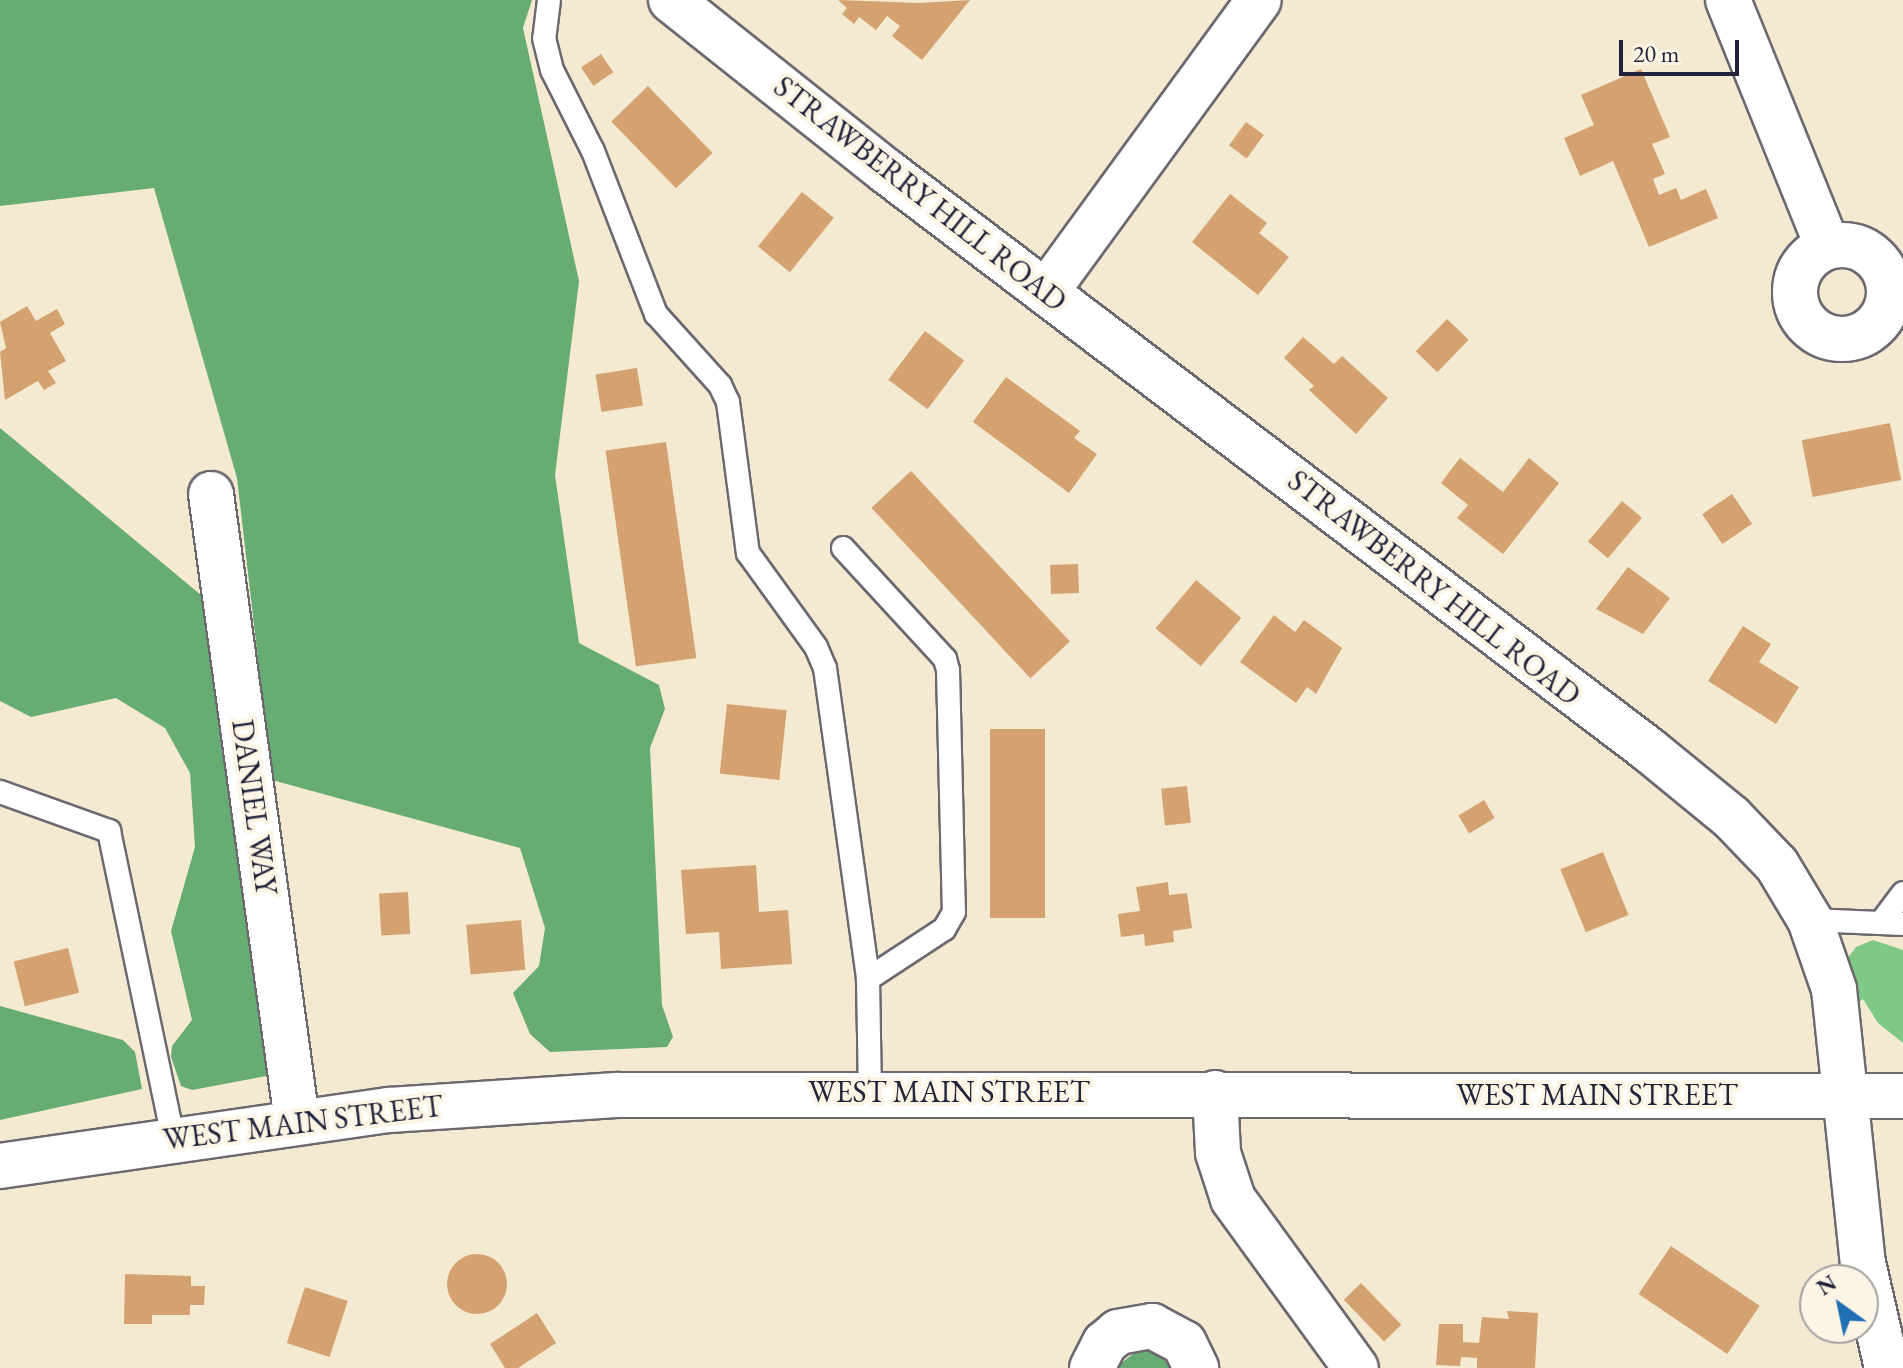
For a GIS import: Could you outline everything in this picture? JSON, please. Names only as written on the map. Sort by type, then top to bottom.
[{"type":"main road","name":"STRAWBERRY HILL ROAD","points":[[671,0],[1046,292],[1710,799],[1777,865],[1810,920],[1834,989],[1863,1263],[1887,1368]]},
{"type":"main road","points":[[1046,292],[1259,0]]},
{"type":"main road","points":[[1728,0],[1828,247]]},
{"type":"main road","name":"DANIEL WAY","points":[[211,494],[297,1121]]},
{"type":"main road","name":"WEST MAIN STREET","points":[[0,1166],[173,1137],[297,1121],[571,1097],[870,1092],[1846,1093],[1903,1096]]},
{"type":"main road","points":[[1215,1093],[1218,1153],[1233,1199],[1356,1368]]},
{"type":"main road","points":[[1092,1368],[1105,1343],[1118,1332],[1152,1326],[1184,1343],[1196,1368]]},
{"type":"lane","points":[[549,0],[544,38],[552,70],[593,151],[656,314],[720,385],[728,402],[748,553],[816,647],[825,668],[868,979],[870,1092]]},
{"type":"lane","points":[[843,548],[945,659],[948,670],[954,912],[944,929],[868,979]]},
{"type":"lane","points":[[0,792],[109,831],[173,1137]]},
{"type":"lane","points":[[1810,920],[1893,922],[1903,893]]},
{"type":"green space","points":[[0,0],[532,0],[523,28],[579,281],[555,475],[579,643],[659,685],[665,709],[650,748],[662,1005],[673,1037],[667,1047],[550,1052],[530,1034],[513,993],[539,966],[545,928],[520,848],[272,780],[237,478],[154,188],[0,206]]},
{"type":"green space","points":[[0,428],[213,605],[272,1065],[266,1076],[192,1090],[181,1086],[171,1057],[172,1046],[192,1020],[171,931],[195,847],[190,773],[165,728],[116,698],[31,717],[0,701]]},
{"type":"green space","points":[[1873,940],[1903,950],[1903,1043],[1878,1023],[1863,999],[1852,1007],[1846,960],[1856,947]]},
{"type":"green space","points":[[0,1006],[123,1040],[135,1052],[142,1089],[0,1120]]},
{"type":"green space","points":[[1139,1349],[1159,1353],[1173,1368],[1115,1368]]},
{"type":"building","points":[[838,0],[919,3],[970,0],[922,60],[892,36],[900,26],[887,16],[876,30],[859,17],[854,24],[842,14],[847,8]]},
{"type":"building","points":[[601,54],[613,72],[593,86],[581,67]]},
{"type":"building","points":[[1641,69],[1670,137],[1652,144],[1665,174],[1653,179],[1659,195],[1676,188],[1681,200],[1706,189],[1718,218],[1649,247],[1613,161],[1580,176],[1564,138],[1594,125],[1581,95]]},
{"type":"building","points":[[648,86],[713,153],[676,188],[611,121]]},
{"type":"building","points":[[1246,122],[1264,135],[1247,158],[1229,145]]},
{"type":"building","points":[[802,192],[834,218],[790,272],[758,246]]},
{"type":"building","points":[[1230,194],[1267,223],[1259,233],[1289,257],[1258,295],[1192,242]]},
{"type":"building","points":[[27,306],[36,321],[57,309],[65,324],[50,333],[66,361],[48,371],[56,383],[44,390],[38,381],[5,400],[0,352],[6,348],[0,322]]},
{"type":"building","points":[[1447,319],[1469,340],[1437,372],[1416,351]]},
{"type":"building","points":[[925,331],[964,360],[927,409],[888,380]]},
{"type":"building","points":[[1303,337],[1334,364],[1342,356],[1388,398],[1356,434],[1309,390],[1314,386],[1284,358]]},
{"type":"building","points":[[637,368],[643,406],[601,412],[596,375]]},
{"type":"building","points":[[1006,377],[1080,431],[1074,438],[1097,454],[1069,493],[973,422]]},
{"type":"building","points":[[1890,423],[1901,480],[1813,497],[1802,440]]},
{"type":"building","points":[[666,442],[696,658],[636,666],[606,450]]},
{"type":"building","points":[[1460,458],[1503,492],[1529,458],[1559,483],[1503,554],[1457,518],[1468,505],[1441,483]]},
{"type":"building","points":[[911,471],[1070,641],[1030,678],[872,508]]},
{"type":"building","points":[[1732,494],[1752,524],[1722,544],[1702,514]]},
{"type":"building","points":[[1622,501],[1642,518],[1608,558],[1588,542]]},
{"type":"building","points":[[1078,564],[1079,593],[1051,594],[1050,565]]},
{"type":"building","points":[[1628,567],[1670,598],[1643,634],[1596,609]]},
{"type":"building","points":[[1196,580],[1241,618],[1201,666],[1156,628]]},
{"type":"building","points":[[1274,615],[1295,632],[1304,620],[1342,648],[1316,694],[1307,687],[1296,703],[1240,662]]},
{"type":"building","points":[[1743,626],[1771,644],[1759,662],[1799,687],[1776,724],[1708,681]]},
{"type":"building","points":[[727,704],[787,710],[779,780],[720,774]]},
{"type":"building","points":[[990,729],[1045,729],[1045,918],[990,918]]},
{"type":"building","points":[[1187,786],[1191,823],[1165,826],[1161,789]]},
{"type":"building","points":[[1484,800],[1495,818],[1469,833],[1458,815]]},
{"type":"building","points":[[1603,852],[1628,915],[1586,932],[1560,869]]},
{"type":"building","points":[[756,865],[759,912],[788,910],[792,964],[721,969],[719,932],[686,934],[681,870]]},
{"type":"building","points":[[1168,882],[1169,895],[1187,893],[1192,928],[1173,931],[1174,942],[1145,946],[1144,934],[1121,937],[1118,914],[1140,911],[1136,887]]},
{"type":"building","points":[[408,892],[410,934],[381,935],[379,894]]},
{"type":"building","points":[[521,920],[525,970],[471,975],[466,925]]},
{"type":"building","points":[[68,948],[79,993],[25,1006],[14,962]]},
{"type":"building","points":[[1671,1246],[1760,1306],[1727,1354],[1639,1294]]},
{"type":"building","points":[[477,1254],[498,1263],[507,1284],[498,1305],[477,1314],[456,1305],[447,1284],[456,1263]]},
{"type":"building","points":[[125,1274],[191,1276],[191,1286],[205,1286],[204,1305],[190,1305],[190,1315],[152,1315],[152,1324],[124,1324]]},
{"type":"building","points":[[1361,1283],[1401,1325],[1384,1341],[1344,1300]]},
{"type":"building","points":[[305,1287],[348,1301],[330,1357],[287,1343]]},
{"type":"building","points":[[1507,1311],[1538,1313],[1535,1368],[1477,1368],[1477,1358],[1461,1357],[1460,1366],[1436,1365],[1439,1324],[1463,1324],[1463,1342],[1479,1343],[1482,1317],[1509,1319]]},
{"type":"building","points":[[537,1313],[556,1343],[518,1368],[505,1368],[490,1344]]}]
